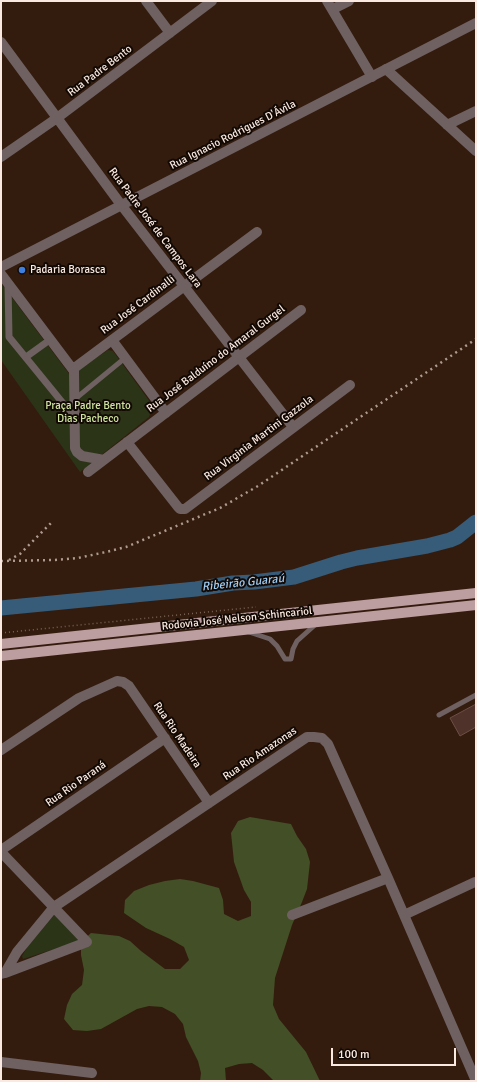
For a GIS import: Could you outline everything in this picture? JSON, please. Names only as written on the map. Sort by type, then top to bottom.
[{"type":"main road","name":"Rodovia José Nelson Schincariol","points":[[1,644],[476,593]]},
{"type":"main road","name":"Rodovia José Nelson Schincariol","points":[[1,656],[476,605]]},
{"type":"street","points":[[146,1],[170,33]]},
{"type":"street","name":"Rua Padre Bento","points":[[1,157],[58,118],[212,1]]},
{"type":"street","points":[[349,1],[330,5],[372,77]]},
{"type":"street","name":"Rua Ignacio Rodrigues D'Ávila","points":[[1,267],[476,23]]},
{"type":"street","name":"Rua Padre José de Campos Lara","points":[[1,42],[122,206],[293,427]]},
{"type":"street","points":[[386,69],[476,152]]},
{"type":"street","points":[[447,125],[476,110]]},
{"type":"street","name":"Rua José Cardinalli","points":[[72,369],[257,232]]},
{"type":"street","points":[[1,274],[51,339],[74,372],[75,448],[77,452],[82,456],[104,460]]},
{"type":"street","points":[[8,284],[9,336],[75,418]]},
{"type":"street","name":"Rua José Balduíno do Amaral Gurgel","points":[[88,472],[301,310]]},
{"type":"street","points":[[26,357],[51,339]]},
{"type":"street","points":[[112,340],[166,412]]},
{"type":"street","name":"Rua Virginia Martini Gazzola","points":[[127,442],[178,507],[182,510],[187,508],[350,384]]},
{"type":"street","name":"Rua Rio Madeira","points":[[1,750],[79,698],[117,681],[123,682],[129,686],[209,803]]},
{"type":"street","name":"Rua Rio Amazonas","points":[[3,974],[17,952],[54,907],[308,737],[314,736],[322,738],[328,744],[476,1081]]},
{"type":"street","name":"Rua Rio Paraná","points":[[1,851],[165,738]]},
{"type":"street","points":[[1,851],[87,942],[3,974]]},
{"type":"street","points":[[292,915],[388,878]]},
{"type":"street","points":[[404,915],[475,882]]},
{"type":"street","points":[[1,1062],[92,1073]]},
{"type":"lane","points":[[75,400],[126,358]]},
{"type":"lane","points":[[242,630],[270,640],[280,650],[284,659],[291,658],[292,649],[297,641],[318,622]]},
{"type":"lane","points":[[439,715],[476,695]]},
{"type":"path","points":[[1,633],[260,606]]},
{"type":"green space","name":"Praça Padre Bento Dias Pacheco","points":[[1,283],[70,375],[108,350],[113,351],[153,406],[149,417],[80,472],[1,360]]},
{"type":"green space","points":[[250,817],[291,824],[306,849],[310,862],[307,889],[292,925],[275,978],[273,1005],[279,1019],[306,1052],[320,1081],[274,1081],[263,1070],[252,1063],[239,1064],[225,1068],[226,1081],[200,1081],[201,1073],[198,1061],[186,1037],[183,1024],[175,1014],[162,1007],[149,1006],[137,1009],[101,1029],[87,1031],[73,1030],[64,1019],[67,1005],[72,994],[82,985],[84,970],[81,955],[81,942],[91,933],[119,936],[130,941],[165,969],[180,969],[189,960],[184,947],[146,928],[124,913],[125,900],[134,891],[165,881],[180,879],[193,881],[219,888],[223,900],[224,914],[238,921],[251,916],[251,902],[244,890],[234,862],[231,833],[238,821]]},
{"type":"green space","points":[[55,914],[79,940],[23,959],[22,956],[28,946]]},
{"type":"building","points":[[476,704],[476,727],[460,736],[450,718]]},
{"type":"waterway","name":"Ribeirão Guaraú","points":[[1,608],[196,589],[233,583],[294,577],[357,558],[427,546],[450,540],[457,537],[476,522]]},
{"type":"railway","points":[[1,561],[55,560],[78,558],[106,552],[126,547],[220,508],[258,486],[476,339]]},
{"type":"railway","points":[[9,560],[20,554],[52,522]]},
{"type":"place","name":"Padaria Borasca","points":[[22,270]]}]
